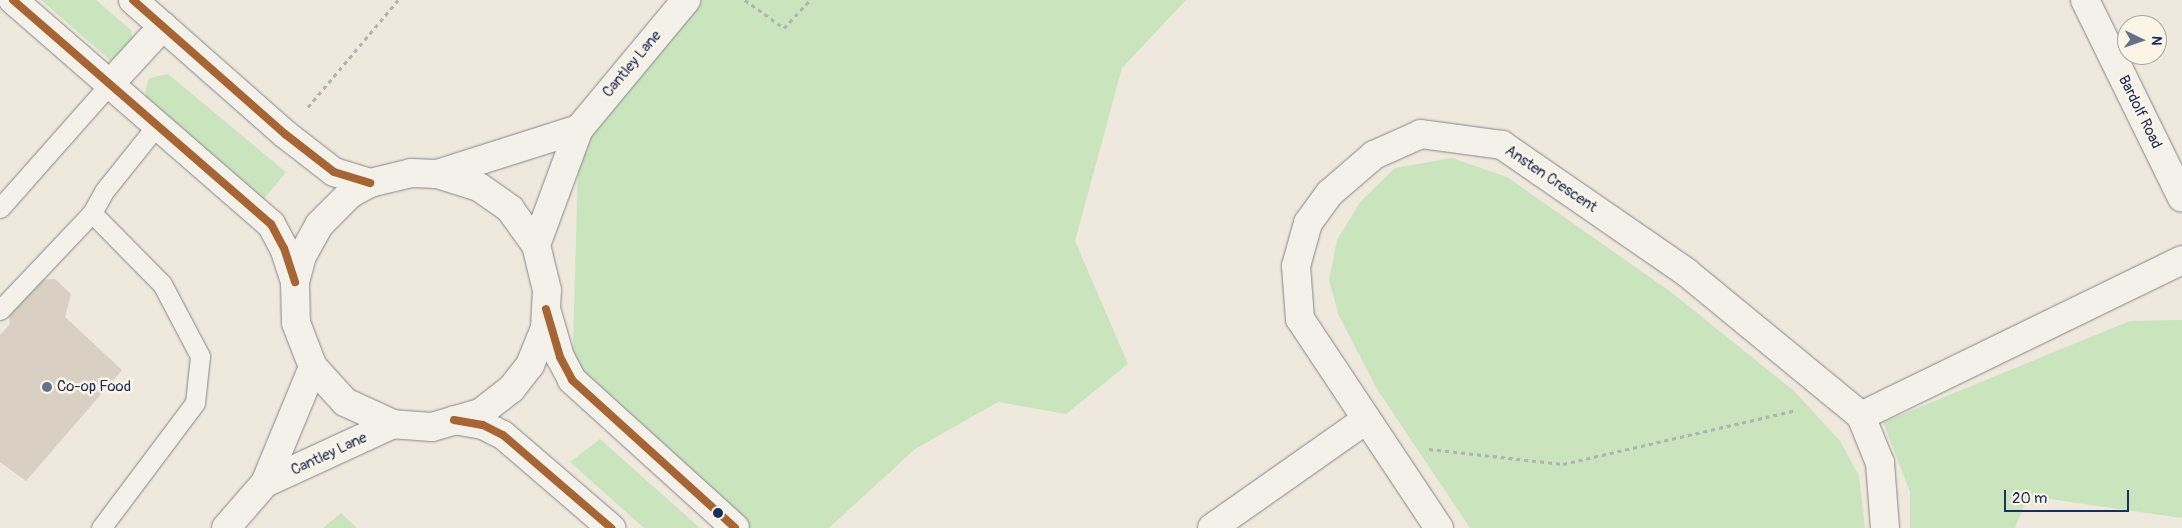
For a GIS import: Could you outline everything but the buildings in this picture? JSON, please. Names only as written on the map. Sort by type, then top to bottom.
[{"type":"street","points":[[13,0],[271,224],[284,248],[296,282]]},
{"type":"street","points":[[133,0],[285,134],[334,172],[370,184]]},
{"type":"street","name":"Cantley Lane","points":[[536,245],[579,129],[686,0]]},
{"type":"street","name":"Bardolf Road","points":[[2085,0],[2182,198]]},
{"type":"street","points":[[109,85],[163,26]]},
{"type":"street","points":[[437,174],[579,129]]},
{"type":"street","name":"Ansten Crescent","points":[[1439,528],[1300,318],[1296,266],[1308,223],[1330,193],[1374,155],[1420,134],[1502,145],[1686,272],[1838,400],[1861,416]]},
{"type":"street","points":[[411,173],[437,174],[479,187],[510,209],[536,245],[547,290],[544,328],[530,365],[511,389],[480,413],[432,427],[393,424],[345,402],[313,367],[296,323],[296,282],[302,256],[319,225],[350,194],[370,184],[411,173]]},
{"type":"street","points":[[1885,528],[1880,463],[1861,416],[2182,260]]},
{"type":"street","points":[[546,309],[560,357],[572,380],[735,528]]},
{"type":"street","name":"Cantley Lane","points":[[226,528],[265,483],[313,367]]},
{"type":"street","points":[[1212,528],[1366,419]]},
{"type":"street","points":[[454,420],[483,425],[503,435],[611,528]]},
{"type":"street","name":"Cantley Lane","points":[[265,483],[393,424]]},
{"type":"lane","points":[[0,208],[109,85]]},
{"type":"lane","points":[[0,310],[92,213],[105,190],[157,125]]},
{"type":"lane","points":[[92,213],[162,284],[200,356],[195,404],[101,528]]},
{"type":"path","points":[[285,134],[398,0]]},
{"type":"path","points":[[745,0],[784,28],[810,0]]},
{"type":"path","points":[[1383,444],[1563,464],[1838,400]]},
{"type":"green space","points":[[41,0],[96,0],[131,30],[134,45],[125,58],[111,61]]},
{"type":"green space","points":[[689,0],[1186,0],[1122,68],[1075,241],[1128,364],[1066,414],[998,402],[915,449],[829,528],[735,528],[572,380],[579,129]]},
{"type":"green space","points":[[168,74],[286,172],[264,199],[148,103],[145,92],[149,78]]},
{"type":"green space","points":[[1452,158],[1507,177],[1671,292],[1794,391],[1840,441],[1859,476],[1865,528],[1470,528],[1377,389],[1339,316],[1329,280],[1337,240],[1361,201],[1395,168]]},
{"type":"green space","points":[[2182,320],[2182,518],[2028,496],[2015,528],[1910,528],[1910,492],[1883,422],[2130,321]]},
{"type":"green space","points":[[600,439],[700,528],[644,528],[570,462]]},
{"type":"green space","points":[[341,513],[357,528],[323,528]]},
{"type":"transit line","points":[[13,0],[271,224],[284,248],[295,282]]},
{"type":"transit line","points":[[133,0],[285,134],[334,172],[370,183]]},
{"type":"transit line","points":[[546,309],[560,357],[572,380],[735,528]]},
{"type":"transit line","points":[[454,420],[483,425],[503,435],[611,528]]},
{"type":"place","name":"Co-op Food","points":[[47,387]]}]
